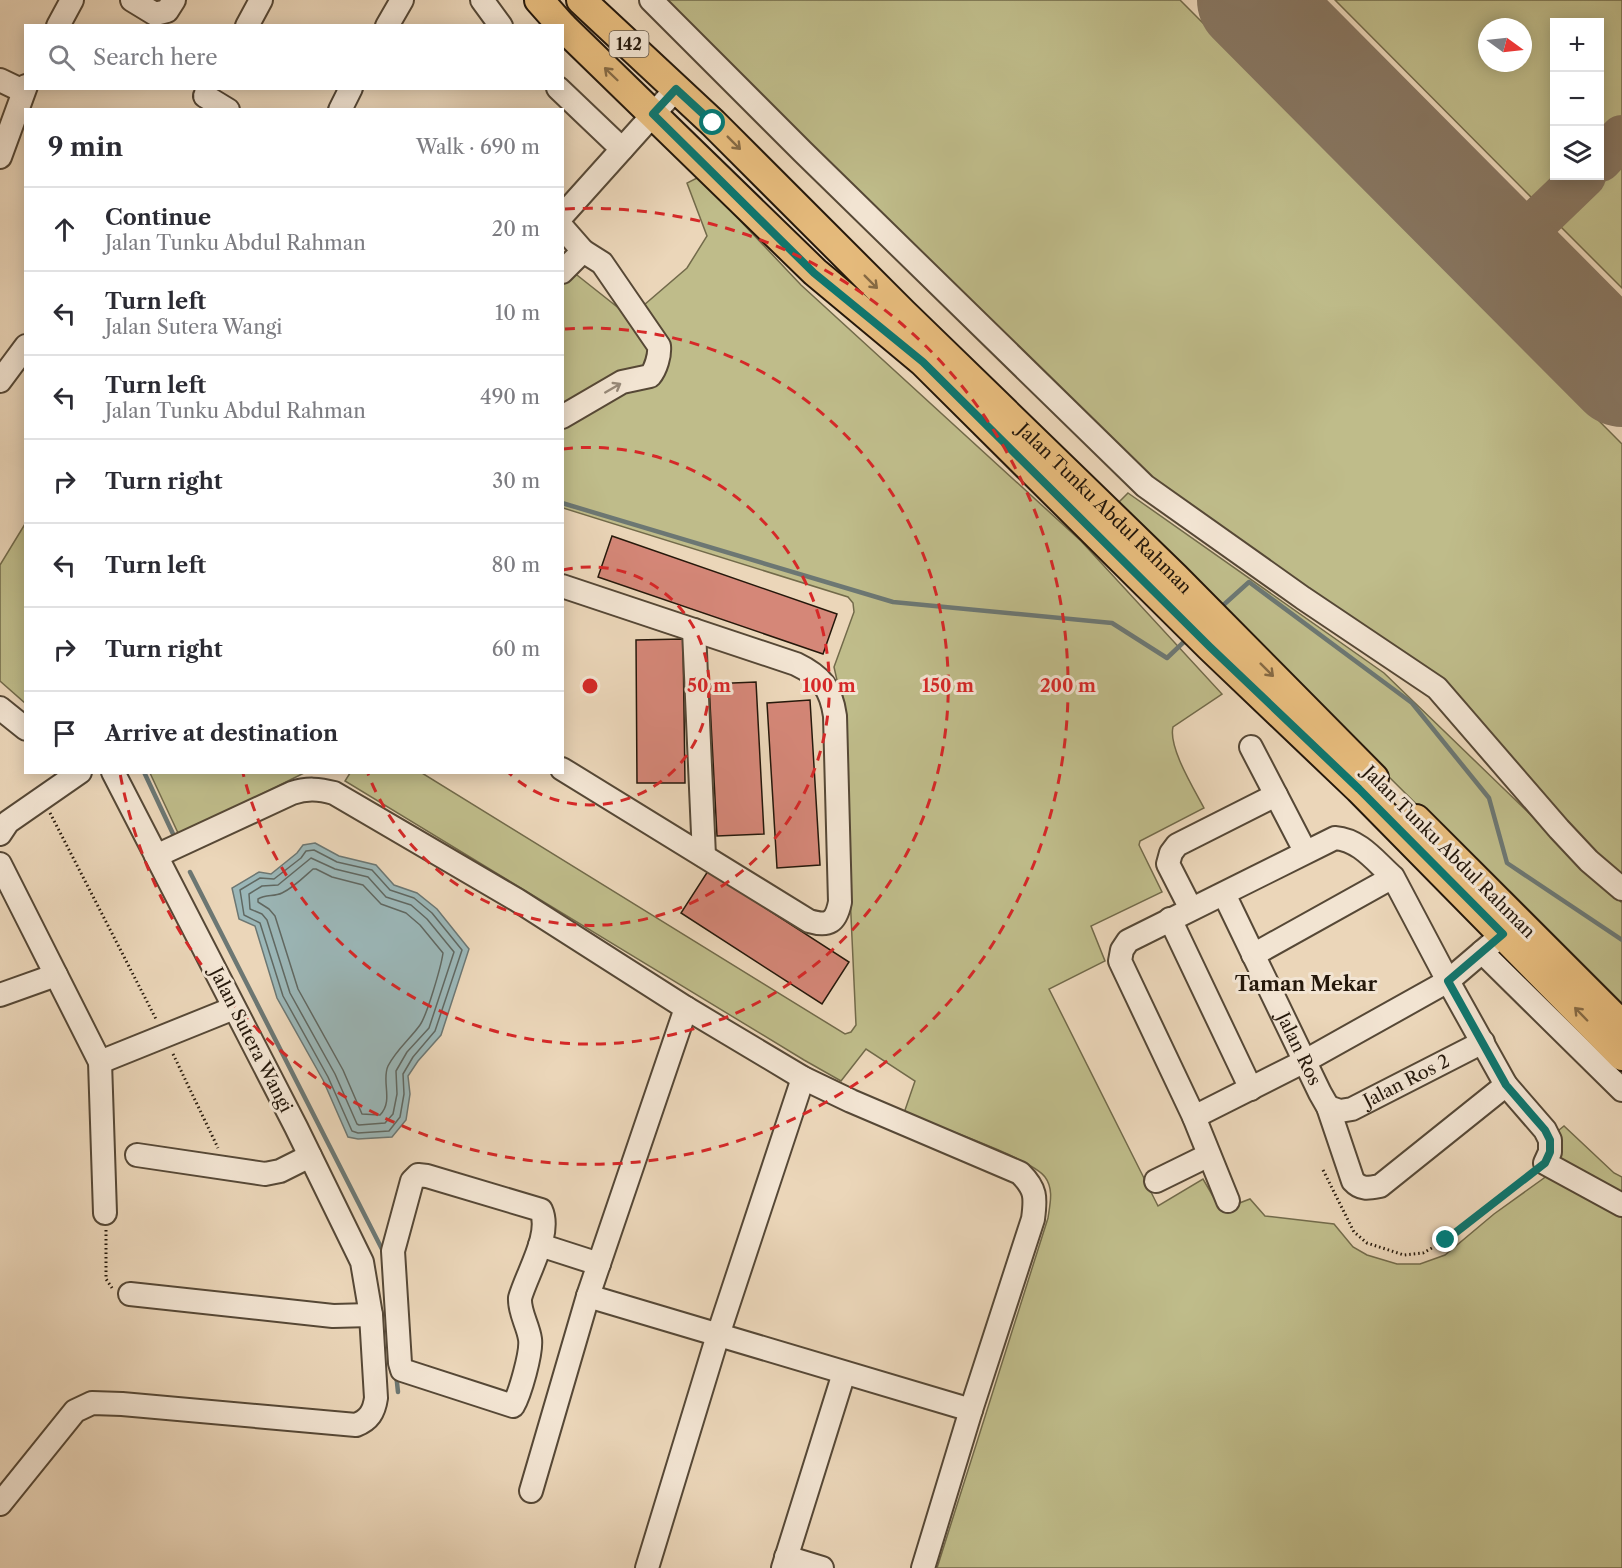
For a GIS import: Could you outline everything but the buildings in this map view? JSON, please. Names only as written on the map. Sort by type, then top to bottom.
[{"type":"main road","name":"Jalan Tunku Abdul Rahman","points":[[539,0],[560,24]]},
{"type":"main road","name":"Jalan Tunku Abdul Rahman","points":[[581,0],[713,123],[903,313],[1218,638],[1359,789],[1622,1056]]},
{"type":"main road","name":"Jalan Tunku Abdul Rahman","points":[[564,28],[814,273],[923,362],[1165,584]]},
{"type":"main road","name":"Jalan Tunku Abdul Rahman","points":[[1218,638],[1622,1024]]},
{"type":"street","points":[[59,24],[72,0]]},
{"type":"street","points":[[132,0],[155,14],[167,11],[174,0]]},
{"type":"street","points":[[248,24],[261,0]]},
{"type":"street","points":[[388,24],[402,0]]},
{"type":"street","points":[[482,0],[500,24]]},
{"type":"street","points":[[651,0],[1144,486],[1437,688],[1559,830],[1589,861],[1622,889]]},
{"type":"street","points":[[0,80],[24,88],[0,157]]},
{"type":"street","points":[[564,214],[676,89]]},
{"type":"street","points":[[341,108],[350,90]]},
{"type":"street","points":[[560,90],[622,149]]},
{"type":"street","points":[[204,95],[225,108]]},
{"type":"street","points":[[564,229],[583,250],[602,263],[659,345],[653,373],[650,376],[622,382],[564,416]]},
{"type":"street","points":[[564,270],[583,250]]},
{"type":"street","points":[[0,381],[24,349]]},
{"type":"street","points":[[564,587],[796,664],[812,672],[825,685],[833,701],[835,716],[840,902],[838,914],[830,922],[820,924],[810,921],[564,770]]},
{"type":"street","points":[[694,630],[704,856]]},
{"type":"street","points":[[0,708],[24,727]]},
{"type":"street","points":[[1251,747],[1305,851]]},
{"type":"street","points":[[0,834],[8,822],[77,774]]},
{"type":"street","name":"Jalan Sutera Wangi","points":[[0,1504],[75,1411],[92,1403],[356,1425],[365,1421],[374,1410],[376,1398],[371,1315],[362,1262],[310,1156],[113,774]]},
{"type":"street","points":[[156,856],[292,793],[305,789],[320,789],[334,793],[517,900],[686,1008],[803,1078],[851,1101],[1020,1173],[1031,1184],[1035,1198],[1033,1219],[923,1568]]},
{"type":"street","points":[[1191,909],[1168,864],[1171,853],[1177,845],[1276,795]]},
{"type":"street","points":[[1228,1201],[1194,1117],[1120,961],[1122,950],[1128,941],[1305,851],[1335,838],[1346,838],[1356,843],[1392,877],[1506,1085],[1545,1130],[1550,1140],[1550,1152],[1545,1163],[1622,1205]]},
{"type":"street","points":[[0,864],[100,1062],[105,1213]]},
{"type":"street","points":[[1253,955],[1392,877]]},
{"type":"street","name":"Jalan Ros","points":[[1224,894],[1328,1107],[1353,1182],[1358,1187],[1366,1189],[1380,1186],[1506,1085]]},
{"type":"street","points":[[1170,919],[1251,1089]]},
{"type":"street","points":[[1194,1117],[1305,1061],[1448,981],[1503,934]]},
{"type":"street","points":[[1482,952],[1622,1090]]},
{"type":"street","points":[[0,995],[56,975]]},
{"type":"street","points":[[100,1062],[234,1008]]},
{"type":"street","points":[[531,1491],[588,1296],[686,1008]]},
{"type":"street","name":"Jalan Ros 2","points":[[1328,1107],[1340,1111],[1352,1109],[1483,1042]]},
{"type":"street","points":[[651,1567],[718,1335],[803,1078]]},
{"type":"street","points":[[137,1155],[265,1174],[279,1171],[310,1156]]},
{"type":"street","points":[[1156,1181],[1209,1155]]},
{"type":"street","points":[[418,1175],[541,1210],[545,1227],[540,1245],[520,1298],[529,1334],[530,1350],[514,1405],[511,1406],[402,1370],[393,1251],[412,1181],[418,1175]]},
{"type":"street","points":[[540,1245],[599,1264]]},
{"type":"street","points":[[121,1291],[333,1316],[371,1315]]},
{"type":"street","points":[[588,1296],[971,1410]]},
{"type":"street","points":[[822,1568],[784,1562],[844,1373]]},
{"type":"path","points":[[43,798],[217,1143],[226,1168]]},
{"type":"path","points":[[1323,1170],[1353,1232],[1367,1243],[1385,1251],[1404,1255],[1423,1253],[1446,1240],[1545,1163]]},
{"type":"path","points":[[105,1213],[106,1279],[121,1291]]},
{"type":"shaded area","points":[[659,0],[1180,0],[1622,444],[1622,878],[1550,807],[1470,714],[1170,496]]},
{"type":"shaded area","points":[[1335,0],[1622,0],[1622,125],[1604,144],[1604,18],[1550,18],[1550,180],[1567,180],[1549,196],[1532,198]]},
{"type":"shaded area","points":[[1622,153],[1622,288],[1560,226],[1562,212],[1595,180],[1604,180],[1604,171]]},
{"type":"shaded area","points":[[699,177],[801,285],[1081,541],[1222,694],[1173,727],[1172,735],[1178,756],[1204,808],[1140,841],[1139,845],[1162,892],[1091,926],[1105,961],[1049,989],[1158,1206],[1203,1179],[1221,1210],[1250,1199],[1265,1216],[1334,1224],[1353,1247],[1367,1255],[1397,1264],[1420,1264],[1445,1255],[1494,1214],[1544,1178],[1559,1158],[1559,1130],[1564,1126],[1614,1173],[1622,1177],[1622,1568],[937,1568],[1048,1218],[1050,1192],[1045,1177],[1036,1169],[1001,1151],[904,1113],[915,1081],[866,1049],[841,1081],[345,781],[349,774],[424,774],[845,1034],[851,1032],[856,1025],[841,698],[834,667],[854,612],[853,603],[848,597],[564,508],[564,265],[630,317],[687,268],[707,236],[687,183]]},
{"type":"shaded area","points":[[1128,493],[1384,673],[1622,903],[1622,1009],[1116,505]]},
{"type":"shaded area","points":[[24,526],[24,702],[0,681],[0,565]]},
{"type":"shaded area","points":[[150,774],[302,774],[179,835]]},
{"type":"water","points":[[315,843],[339,856],[376,865],[394,885],[417,893],[437,909],[469,949],[441,1035],[408,1076],[410,1094],[406,1120],[392,1137],[358,1139],[348,1137],[323,1080],[277,998],[255,926],[239,919],[232,888],[259,872],[271,874],[297,853],[303,845]]},
{"type":"waterway","points":[[564,504],[893,602],[1112,623],[1167,658],[1189,637]]},
{"type":"waterway","points":[[1219,609],[1249,582],[1412,703],[1489,798],[1507,863],[1622,940]]},
{"type":"waterway","points":[[145,774],[174,836]]},
{"type":"waterway","points":[[190,872],[385,1255]]},
{"type":"waterway","points":[[396,1373],[398,1392]]},
{"type":"taxiway","points":[[1604,156],[1622,137]]},
{"type":"taxiway","points":[[1529,229],[1580,180]]},
{"type":"taxiway","points":[[1479,229],[1504,237],[1510,237],[1529,229],[1523,244],[1522,262],[1532,283]]},
{"type":"runway","points":[[1251,0],[1622,373]]},
{"type":"district","name":"Taman Mekar","points":[[1306,984]]},
{"type":"route","points":[[713,123],[676,89],[653,114],[814,273],[923,362],[1210,647],[1359,789],[1503,934],[1448,981],[1506,1085],[1545,1130],[1550,1140],[1550,1152],[1545,1163],[1446,1240]]}]
